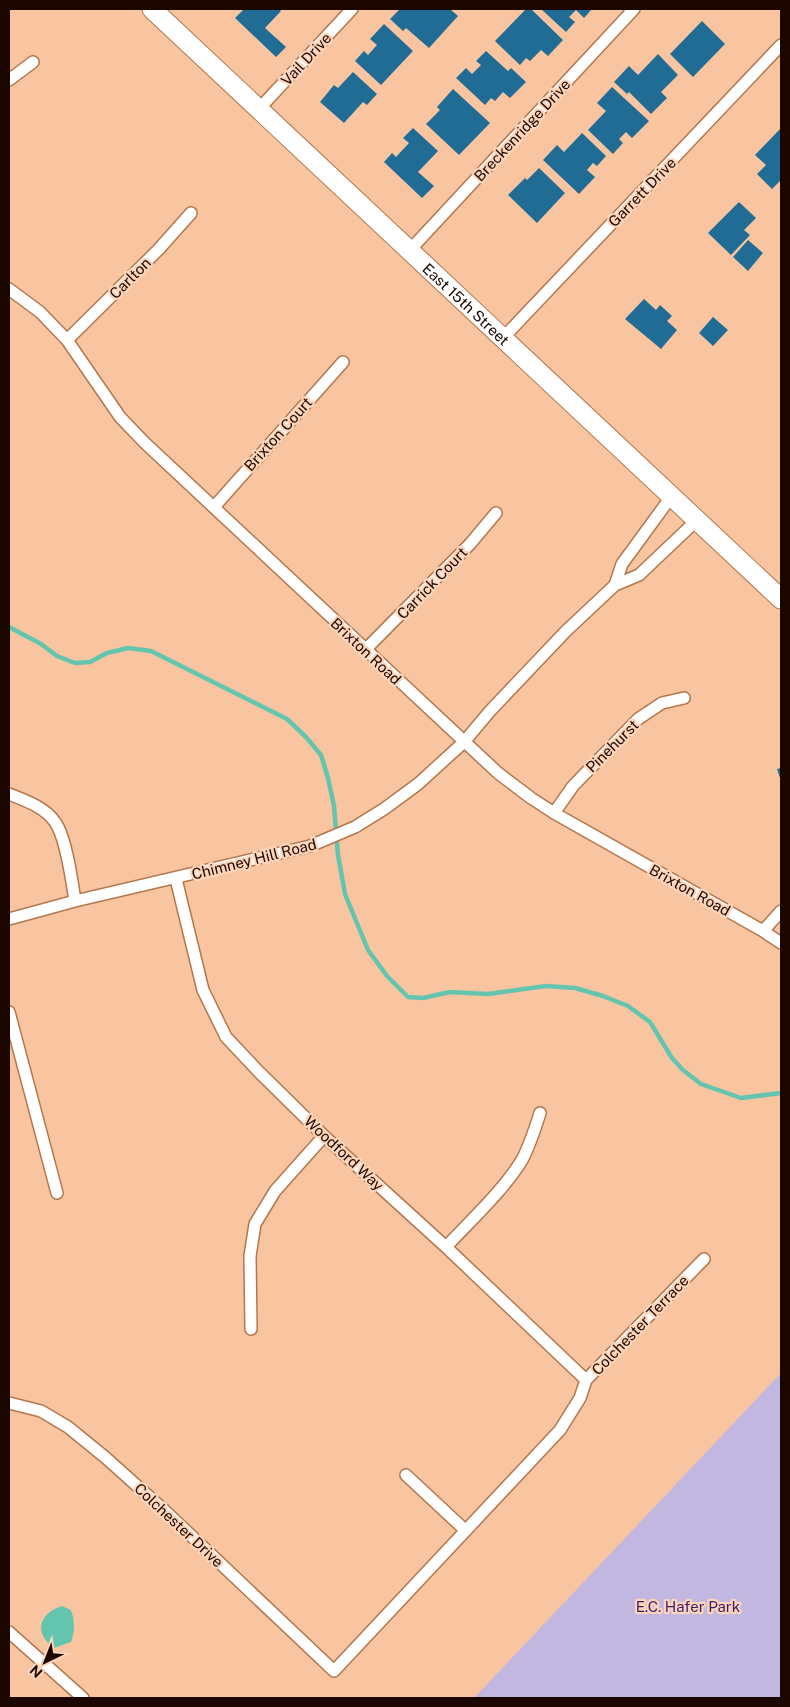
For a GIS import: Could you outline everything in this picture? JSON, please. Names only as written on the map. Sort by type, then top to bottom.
[{"type":"main road","name":"East 15th Street","points":[[152,9],[781,599]]},
{"type":"street","name":"Vail Drive","points":[[260,109],[352,9]]},
{"type":"street","name":"Breckenridge Drive","points":[[410,251],[634,9]]},
{"type":"street","name":"Garrett Drive","points":[[502,338],[781,45]]},
{"type":"street","points":[[9,80],[32,62]]},
{"type":"street","name":"Carlton","points":[[68,340],[159,249],[191,213]]},
{"type":"street","name":"Brixton Road","points":[[9,289],[40,312],[68,340],[120,417],[145,444],[498,773],[554,813],[781,943]]},
{"type":"street","name":"Brixton Court","points":[[214,507],[343,362]]},
{"type":"street","points":[[615,585],[622,564],[672,497]]},
{"type":"street","name":"Carrick Court","points":[[365,650],[470,544],[496,513]]},
{"type":"street","points":[[615,585],[639,575],[696,520]]},
{"type":"street","name":"Chimney Hill Road","points":[[9,919],[76,901],[310,846],[355,827],[418,784],[464,742],[490,711],[566,631],[615,585]]},
{"type":"street","name":"Pinehurst","points":[[554,813],[573,786],[638,719],[662,703],[684,698]]},
{"type":"street","points":[[9,794],[43,810],[56,822],[65,847],[76,901]]},
{"type":"street","name":"Woodford Way","points":[[176,879],[203,990],[226,1037],[324,1136],[446,1247],[586,1380]]},
{"type":"street","points":[[763,931],[781,911]]},
{"type":"street","points":[[9,1012],[57,1193]]},
{"type":"street","points":[[446,1247],[499,1190],[522,1160],[533,1136],[540,1113]]},
{"type":"street","points":[[251,1329],[249,1299],[250,1256],[256,1224],[275,1191],[324,1136]]},
{"type":"street","name":"Colchester Terrace","points":[[334,1671],[560,1430],[580,1398],[586,1380],[704,1259]]},
{"type":"street","name":"Colchester Drive","points":[[9,1403],[41,1411],[68,1427],[106,1458],[164,1510],[334,1671]]},
{"type":"street","points":[[406,1475],[465,1530]]},
{"type":"street","points":[[9,1632],[83,1698]]},
{"type":"green space","name":"E.C. Hafer Park","points":[[781,1373],[781,1698],[474,1698]]},
{"type":"water","points":[[62,1606],[71,1610],[74,1622],[73,1634],[71,1642],[54,1648],[43,1636],[42,1624],[48,1613]]},
{"type":"building","points":[[244,9],[279,9],[281,11],[265,28],[286,47],[276,57],[235,18]]},
{"type":"building","points":[[400,9],[450,9],[458,16],[429,48],[406,28],[403,31],[390,19]]},
{"type":"building","points":[[526,9],[531,9],[563,40],[548,56],[541,50],[530,61],[526,58],[520,65],[495,41]]},
{"type":"building","points":[[541,9],[592,9],[584,18],[576,10],[569,17],[575,22],[566,32]]},
{"type":"building","points":[[702,21],[725,44],[693,77],[670,54]]},
{"type":"building","points":[[384,24],[413,51],[381,85],[355,61],[364,51],[368,55],[377,45],[370,39]]},
{"type":"building","points":[[486,51],[508,71],[511,68],[526,82],[510,98],[503,92],[495,101],[491,98],[485,105],[456,78],[466,68],[472,74],[481,65],[476,61]]},
{"type":"building","points":[[658,54],[678,75],[661,92],[667,98],[651,114],[629,92],[627,94],[614,82],[629,66],[638,75]]},
{"type":"building","points":[[353,72],[377,94],[367,105],[363,102],[344,123],[320,102],[334,85],[338,88]]},
{"type":"building","points":[[612,87],[649,121],[632,138],[626,132],[619,139],[623,143],[613,154],[588,130],[606,111],[597,103]]},
{"type":"building","points":[[453,89],[490,123],[459,155],[426,124],[440,110],[437,107]]},
{"type":"building","points":[[413,128],[438,151],[418,172],[434,186],[422,198],[384,162],[392,153],[396,157],[409,143],[403,138]]},
{"type":"building","points":[[781,128],[781,180],[772,189],[757,174],[766,165],[755,155]]},
{"type":"building","points":[[582,133],[606,156],[597,166],[593,163],[587,170],[595,177],[579,194],[543,160],[557,145],[564,152]]},
{"type":"building","points":[[539,168],[565,193],[537,223],[508,195],[525,178],[527,180]]},
{"type":"building","points":[[739,202],[756,218],[744,230],[750,235],[731,255],[708,233]]},
{"type":"building","points":[[748,240],[763,253],[748,271],[733,257]]},
{"type":"building","points":[[644,299],[656,310],[660,305],[672,316],[667,321],[677,330],[661,349],[625,319]]},
{"type":"building","points":[[713,317],[728,330],[713,346],[699,333]]},
{"type":"building","points":[[781,768],[781,781],[777,769]]},
{"type":"waterway","points":[[9,627],[41,644],[57,656],[75,663],[90,662],[107,653],[128,648],[151,651],[287,719],[321,755],[334,806],[338,855],[345,894],[368,950],[387,976],[408,997],[423,998],[450,992],[488,994],[546,986],[575,988],[628,1006],[650,1022],[672,1058],[683,1070],[701,1084],[741,1098],[781,1093]]}]
